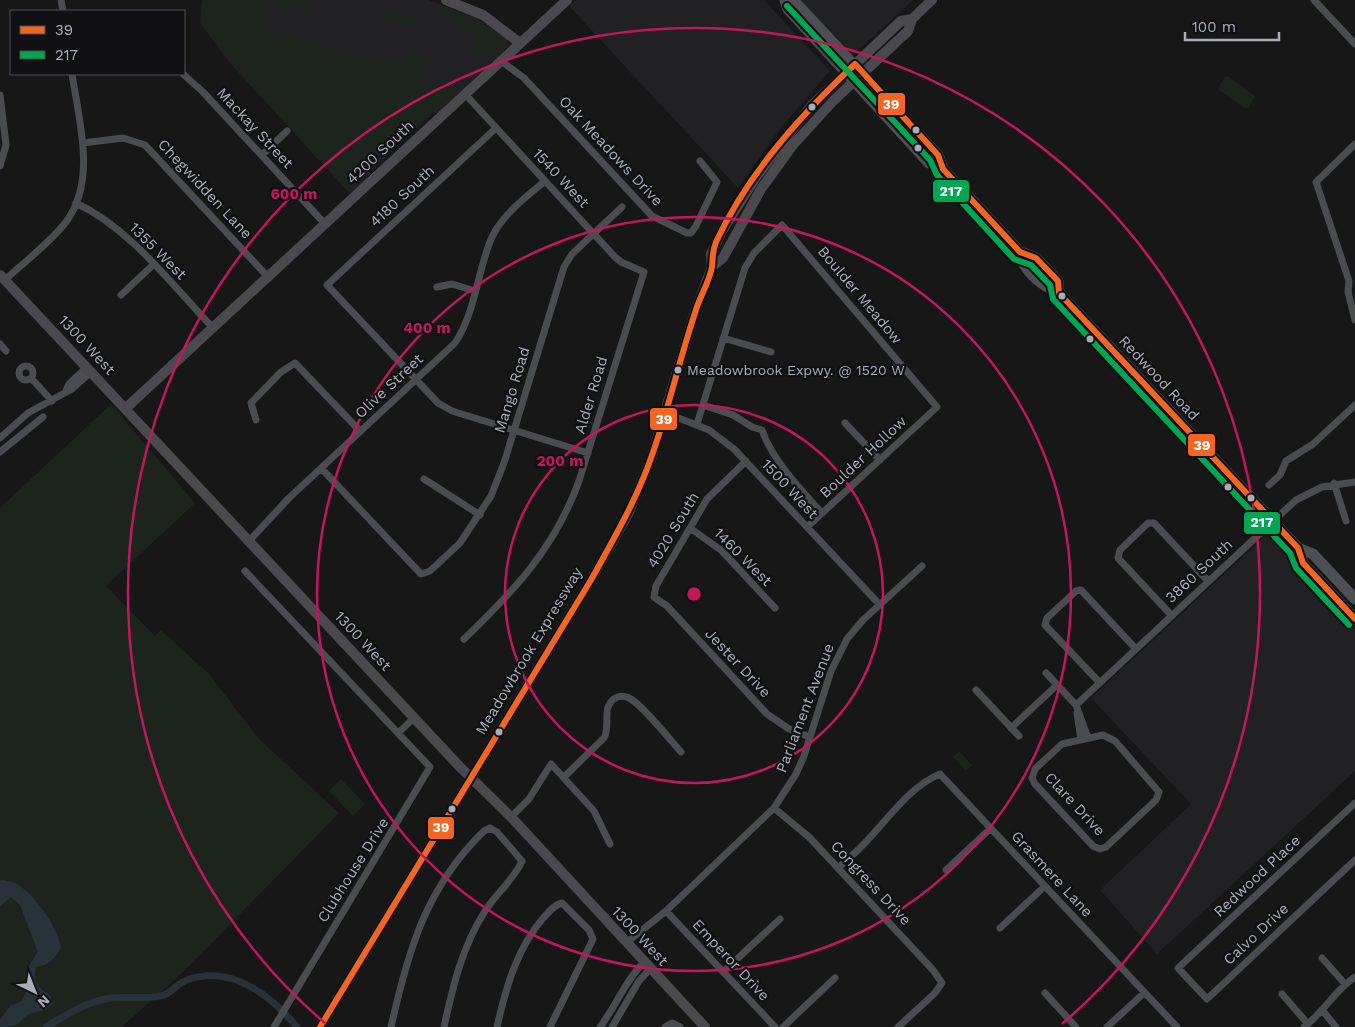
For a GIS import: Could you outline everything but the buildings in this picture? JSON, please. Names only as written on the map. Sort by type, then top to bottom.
[{"type":"main road","name":"Redwood Road","points":[[785,0],[788,9],[850,68]]},
{"type":"main road","name":"Redwood Road","points":[[793,0],[858,77],[938,155],[943,169],[1020,252],[1021,262],[1045,287],[1059,293],[1298,548],[1313,554],[1355,599]]},
{"type":"main road","name":"Redwood Road","points":[[1298,548],[1302,563],[1355,619]]},
{"type":"street","points":[[446,0],[483,15],[520,43]]},
{"type":"street","name":"4200 South","points":[[126,408],[566,0]]},
{"type":"street","points":[[912,19],[932,0]]},
{"type":"street","points":[[1314,0],[1355,44]]},
{"type":"street","name":"Meadowbrook Expressway","points":[[320,1027],[612,542],[639,490],[666,413],[695,312],[712,267],[711,254],[717,240],[752,182],[811,106],[901,22],[912,19]]},
{"type":"street","name":"Meadowbrook Expressway","points":[[712,267],[723,258],[741,223],[781,160],[819,115],[908,31],[912,19]]},
{"type":"street","name":"Oak Meadows Drive","points":[[501,61],[524,78],[652,216],[687,233],[691,233],[696,226],[716,182],[700,161]]},
{"type":"street","points":[[2,277],[62,226],[76,203],[84,172],[83,144],[72,75]]},
{"type":"street","name":"Mackay Street","points":[[184,75],[194,82],[325,224]]},
{"type":"street","name":"1540 West","points":[[465,94],[621,262],[644,272]]},
{"type":"street","points":[[0,95],[6,145],[0,166]]},
{"type":"street","name":"4180 South","points":[[415,380],[327,285],[496,128]]},
{"type":"street","points":[[262,155],[287,131]]},
{"type":"street","name":"Chegwidden Lane","points":[[83,144],[123,138],[146,145],[268,277]]},
{"type":"street","points":[[1355,144],[1316,182],[1352,282],[1348,292],[1355,320]]},
{"type":"street","name":"Olive Street","points":[[250,540],[321,468],[460,335],[496,229],[509,214],[545,181]]},
{"type":"street","points":[[741,223],[744,207],[755,188],[752,182]]},
{"type":"street","name":"1355 West","points":[[76,203],[108,222],[153,265],[213,328]]},
{"type":"street","name":"Mango Road","points":[[321,468],[421,574],[430,571],[454,550],[480,515],[498,479],[564,267],[572,254],[622,207]]},
{"type":"street","name":"Boulder Meadow","points":[[723,338],[745,268],[754,253],[782,224],[937,407]]},
{"type":"street","points":[[121,295],[153,265]]},
{"type":"street","name":"Alder Road","points":[[464,639],[510,594],[533,568],[568,510],[588,453],[644,272]]},
{"type":"street","name":"1300 West","points":[[2,277],[250,540],[414,718],[511,817],[704,1027]]},
{"type":"street","points":[[437,287],[452,284],[475,291]]},
{"type":"street","points":[[697,424],[723,338],[771,352]]},
{"type":"street","points":[[0,344],[6,351]]},
{"type":"street","points":[[256,420],[251,403],[281,372],[295,363],[360,431]]},
{"type":"street","points":[[0,438],[28,413],[72,389],[89,370]]},
{"type":"street","points":[[31,378],[52,400]]},
{"type":"street","points":[[415,380],[445,407],[588,453]]},
{"type":"street","points":[[1269,485],[1280,475],[1286,461],[1313,444],[1355,405]]},
{"type":"street","points":[[703,406],[733,415],[752,427],[762,430],[767,444],[801,490],[822,513]]},
{"type":"street","name":"Boulder Hollow","points":[[807,527],[937,407]]},
{"type":"street","name":"1500 West","points":[[666,413],[697,424],[720,437],[746,461],[880,605]]},
{"type":"street","points":[[0,452],[43,417]]},
{"type":"street","points":[[845,423],[880,460]]},
{"type":"street","points":[[8,431],[16,440]]},
{"type":"street","name":"4020 South","points":[[654,597],[656,586],[713,492],[746,461]]},
{"type":"street","points":[[424,479],[480,515]]},
{"type":"street","name":"3860 South","points":[[1076,705],[1273,521],[1308,492],[1334,483],[1355,482]]},
{"type":"street","points":[[1334,483],[1346,521]]},
{"type":"street","points":[[1172,616],[1118,558],[1120,550],[1148,524],[1154,523],[1208,581]]},
{"type":"street","name":"1460 West","points":[[690,528],[722,551],[774,608]]},
{"type":"street","name":"Parliament Avenue","points":[[626,943],[666,911],[774,808],[796,774],[838,654],[858,626],[922,566]]},
{"type":"street","name":"Clubhouse Drive","points":[[245,571],[430,767],[429,773],[274,1027]]},
{"type":"street","points":[[1100,683],[1045,625],[1047,618],[1076,591],[1081,590],[1136,649]]},
{"type":"street","name":"Jester Drive","points":[[654,597],[666,606],[767,714],[789,729],[810,737]]},
{"type":"street","points":[[1046,672],[1076,705],[1084,739]]},
{"type":"street","points":[[1011,728],[1057,685]]},
{"type":"street","points":[[976,690],[1019,736]]},
{"type":"street","points":[[564,777],[604,738],[608,731],[607,708],[614,698],[620,696],[634,702],[680,752]]},
{"type":"street","points":[[398,733],[414,718]]},
{"type":"street","name":"Clare Drive","points":[[1103,735],[1111,738],[1159,792],[1156,800],[1104,848],[1093,846],[1035,784],[1033,774],[1060,746],[1084,739],[1103,735]]},
{"type":"street","points":[[511,817],[529,800],[551,764],[594,811],[610,844]]},
{"type":"street","name":"Grasmere Lane","points":[[838,868],[866,842],[887,817],[928,779],[940,774],[1177,1027]]},
{"type":"street","name":"Redwood Place","points":[[1178,968],[1355,803]]},
{"type":"street","name":"Congress Drive","points":[[774,808],[802,830],[934,970],[942,983],[934,994],[898,1027]]},
{"type":"street","points":[[391,1027],[408,954],[426,911],[457,861],[484,831],[490,828],[497,832],[522,861],[486,910],[468,941],[457,972],[444,1027]]},
{"type":"street","points":[[946,870],[991,828]]},
{"type":"street","name":"Calvo Drive","points":[[1178,968],[1207,999],[1355,860]]},
{"type":"street","points":[[1000,928],[1045,886]]},
{"type":"street","points":[[497,1027],[508,983],[520,953],[552,908],[562,904],[593,936],[550,1027]]},
{"type":"street","name":"Emperor Drive","points":[[666,911],[775,1027]]},
{"type":"street","points":[[723,972],[780,919]]},
{"type":"street","points":[[1322,958],[1345,984]]},
{"type":"street","points":[[600,1027],[628,979],[647,966]]},
{"type":"street","points":[[612,1027],[647,966]]},
{"type":"street","points":[[1282,994],[1306,1025],[1345,984],[1355,977]]},
{"type":"street","points":[[783,1027],[835,978]]},
{"type":"street","points":[[1108,1027],[1144,993]]},
{"type":"street","points":[[1045,994],[1076,1027]]},
{"type":"street","points":[[1322,1010],[1336,1027]]},
{"type":"street","points":[[669,1025],[680,1027]]},
{"type":"shaded area","points":[[202,0],[429,0],[476,18],[507,39],[509,46],[439,112],[432,114],[369,173],[365,180],[350,194],[229,62],[200,23]]},
{"type":"shaded area","points":[[202,0],[258,0],[269,3],[270,7],[265,30],[293,36],[295,40],[299,41],[302,39],[324,44],[326,48],[331,49],[334,47],[368,59],[370,57],[403,63],[406,53],[426,57],[420,79],[452,88],[455,91],[348,189],[229,60],[201,23]]},
{"type":"shaded area","points":[[276,0],[305,3],[310,5],[317,13],[275,3]]},
{"type":"shaded area","points":[[576,0],[764,0],[830,71],[779,130],[738,188],[569,6]]},
{"type":"shaded area","points":[[800,0],[913,0],[852,56]]},
{"type":"shaded area","points":[[439,7],[467,17],[464,29],[457,20],[437,15]]},
{"type":"shaded area","points":[[384,12],[418,21],[413,27],[383,19]]},
{"type":"shaded area","points":[[469,18],[506,42],[506,45],[486,63],[473,54],[477,35],[466,29]]},
{"type":"shaded area","points":[[1225,77],[1229,77],[1255,96],[1248,108],[1245,108],[1219,90],[1219,86]]},
{"type":"shaded area","points":[[111,404],[195,503],[106,586],[155,636],[161,630],[209,674],[259,739],[339,813],[187,968],[122,1027],[0,1027],[0,508]]},
{"type":"shaded area","points":[[1268,536],[1273,539],[1355,627],[1355,771],[1157,954],[1100,890],[1191,804],[1091,698],[1264,537]]},
{"type":"shaded area","points":[[959,751],[972,765],[966,771],[953,757]]},
{"type":"shaded area","points":[[341,779],[365,804],[353,816],[329,791]]},
{"type":"shaded area","points":[[0,881],[17,884],[24,889],[45,912],[59,939],[61,948],[51,961],[36,967],[35,972],[37,984],[50,995],[53,1004],[45,1010],[27,1015],[18,1024],[8,1027],[0,1027],[0,1020],[10,1006],[22,1001],[29,985],[25,981],[26,970],[38,952],[20,905],[11,897],[0,906]]},
{"type":"waterway","points":[[46,1027],[77,1009],[94,1002],[111,998],[159,996],[167,994],[187,980],[203,976],[219,976],[234,979],[248,986],[275,1004],[297,1027]]},
{"type":"transit line","name":"217","points":[[787,6],[930,160],[937,175],[1014,259],[1031,265],[1050,285],[1053,299],[1290,553],[1296,568],[1349,625]]},
{"type":"transit line","name":"39","points":[[320,1027],[591,580],[624,520],[651,458],[697,307],[711,273],[716,242],[729,217],[744,192],[777,146],[855,64],[938,155],[943,169],[1020,252],[1036,258],[1058,281],[1059,293],[1298,548],[1303,563],[1355,619]]},
{"type":"place","name":"Meadowbrook Expwy. @ 1520 W","points":[[678,370]]}]
